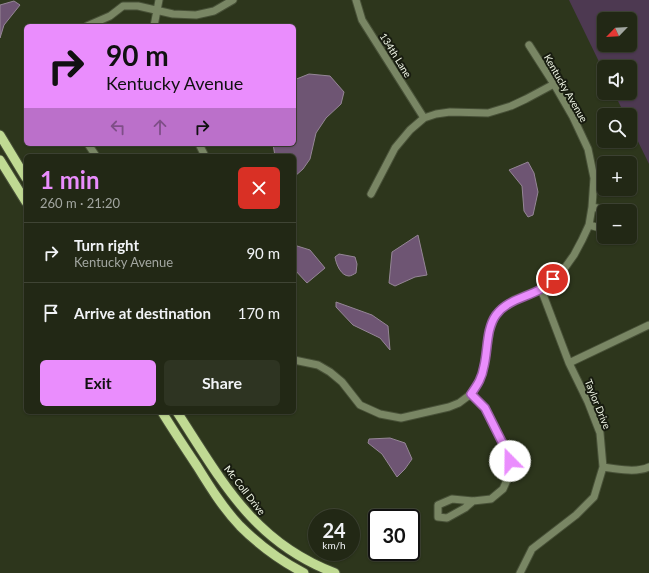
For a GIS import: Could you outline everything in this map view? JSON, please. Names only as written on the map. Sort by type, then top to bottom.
[{"type":"main road","points":[[0,135],[24,175]]},
{"type":"main road","points":[[0,160],[24,199]]},
{"type":"main road","points":[[163,414],[212,491],[240,525],[272,553],[304,573]]},
{"type":"main road","name":"Mc Coll Drive","points":[[178,414],[223,484],[255,522],[280,544],[317,565],[335,573]]},
{"type":"street","points":[[154,24],[159,0]]},
{"type":"street","points":[[92,24],[110,16],[123,6],[138,6],[173,14],[196,15],[214,11],[233,0]]},
{"type":"street","name":"134th Lane","points":[[356,0],[362,20],[424,118]]},
{"type":"street","name":"Kentucky Avenue","points":[[296,360],[318,365],[330,372],[342,382],[360,405],[380,414],[401,418],[449,407],[459,403],[471,394],[480,380],[490,330],[495,316],[514,300],[541,289],[564,269],[574,256],[589,225],[592,207],[594,178],[588,149],[573,117],[529,45]]},
{"type":"street","points":[[371,194],[395,148],[410,130],[424,118],[450,112],[488,113],[511,106],[554,84]]},
{"type":"street","points":[[592,207],[597,208]]},
{"type":"street","points":[[589,225],[597,227]]},
{"type":"street","name":"Taylor Drive","points":[[520,573],[532,549],[576,515],[594,497],[603,468],[600,433],[588,402],[569,364],[541,289]]},
{"type":"street","points":[[569,364],[649,325]]},
{"type":"street","points":[[471,394],[485,408],[507,452],[512,469],[503,489],[491,498],[473,501],[452,499],[438,505],[438,516],[447,518],[465,508],[473,501]]},
{"type":"street","points":[[603,468],[630,470],[646,469],[649,467]]},
{"type":"shaded area","points":[[569,0],[649,0],[649,164],[637,139],[637,108],[622,108],[618,100],[637,100],[637,60],[598,60]]},
{"type":"shaded area","points":[[14,1],[20,5],[4,25],[0,38],[0,5]]},
{"type":"shaded area","points":[[309,74],[330,76],[344,92],[341,104],[326,118],[316,133],[310,159],[303,169],[296,175],[296,154],[275,154],[273,146],[296,146],[296,79]]},
{"type":"shaded area","points":[[528,162],[534,173],[538,192],[533,215],[528,217],[524,211],[522,186],[509,170]]},
{"type":"shaded area","points":[[418,235],[427,275],[415,277],[395,286],[389,283],[392,252]]},
{"type":"shaded area","points":[[296,246],[310,250],[325,268],[307,283],[296,271]]},
{"type":"shaded area","points":[[339,254],[355,257],[357,264],[356,273],[349,276],[341,272],[336,263],[335,257]]},
{"type":"shaded area","points":[[336,302],[372,315],[388,326],[390,350],[380,338],[353,325],[336,307]]},
{"type":"shaded area","points":[[390,438],[405,443],[412,459],[397,477],[382,454],[368,443],[369,439]]},
{"type":"route","points":[[510,461],[485,408],[471,394],[480,380],[490,330],[495,316],[514,300],[541,289],[553,279]]}]
